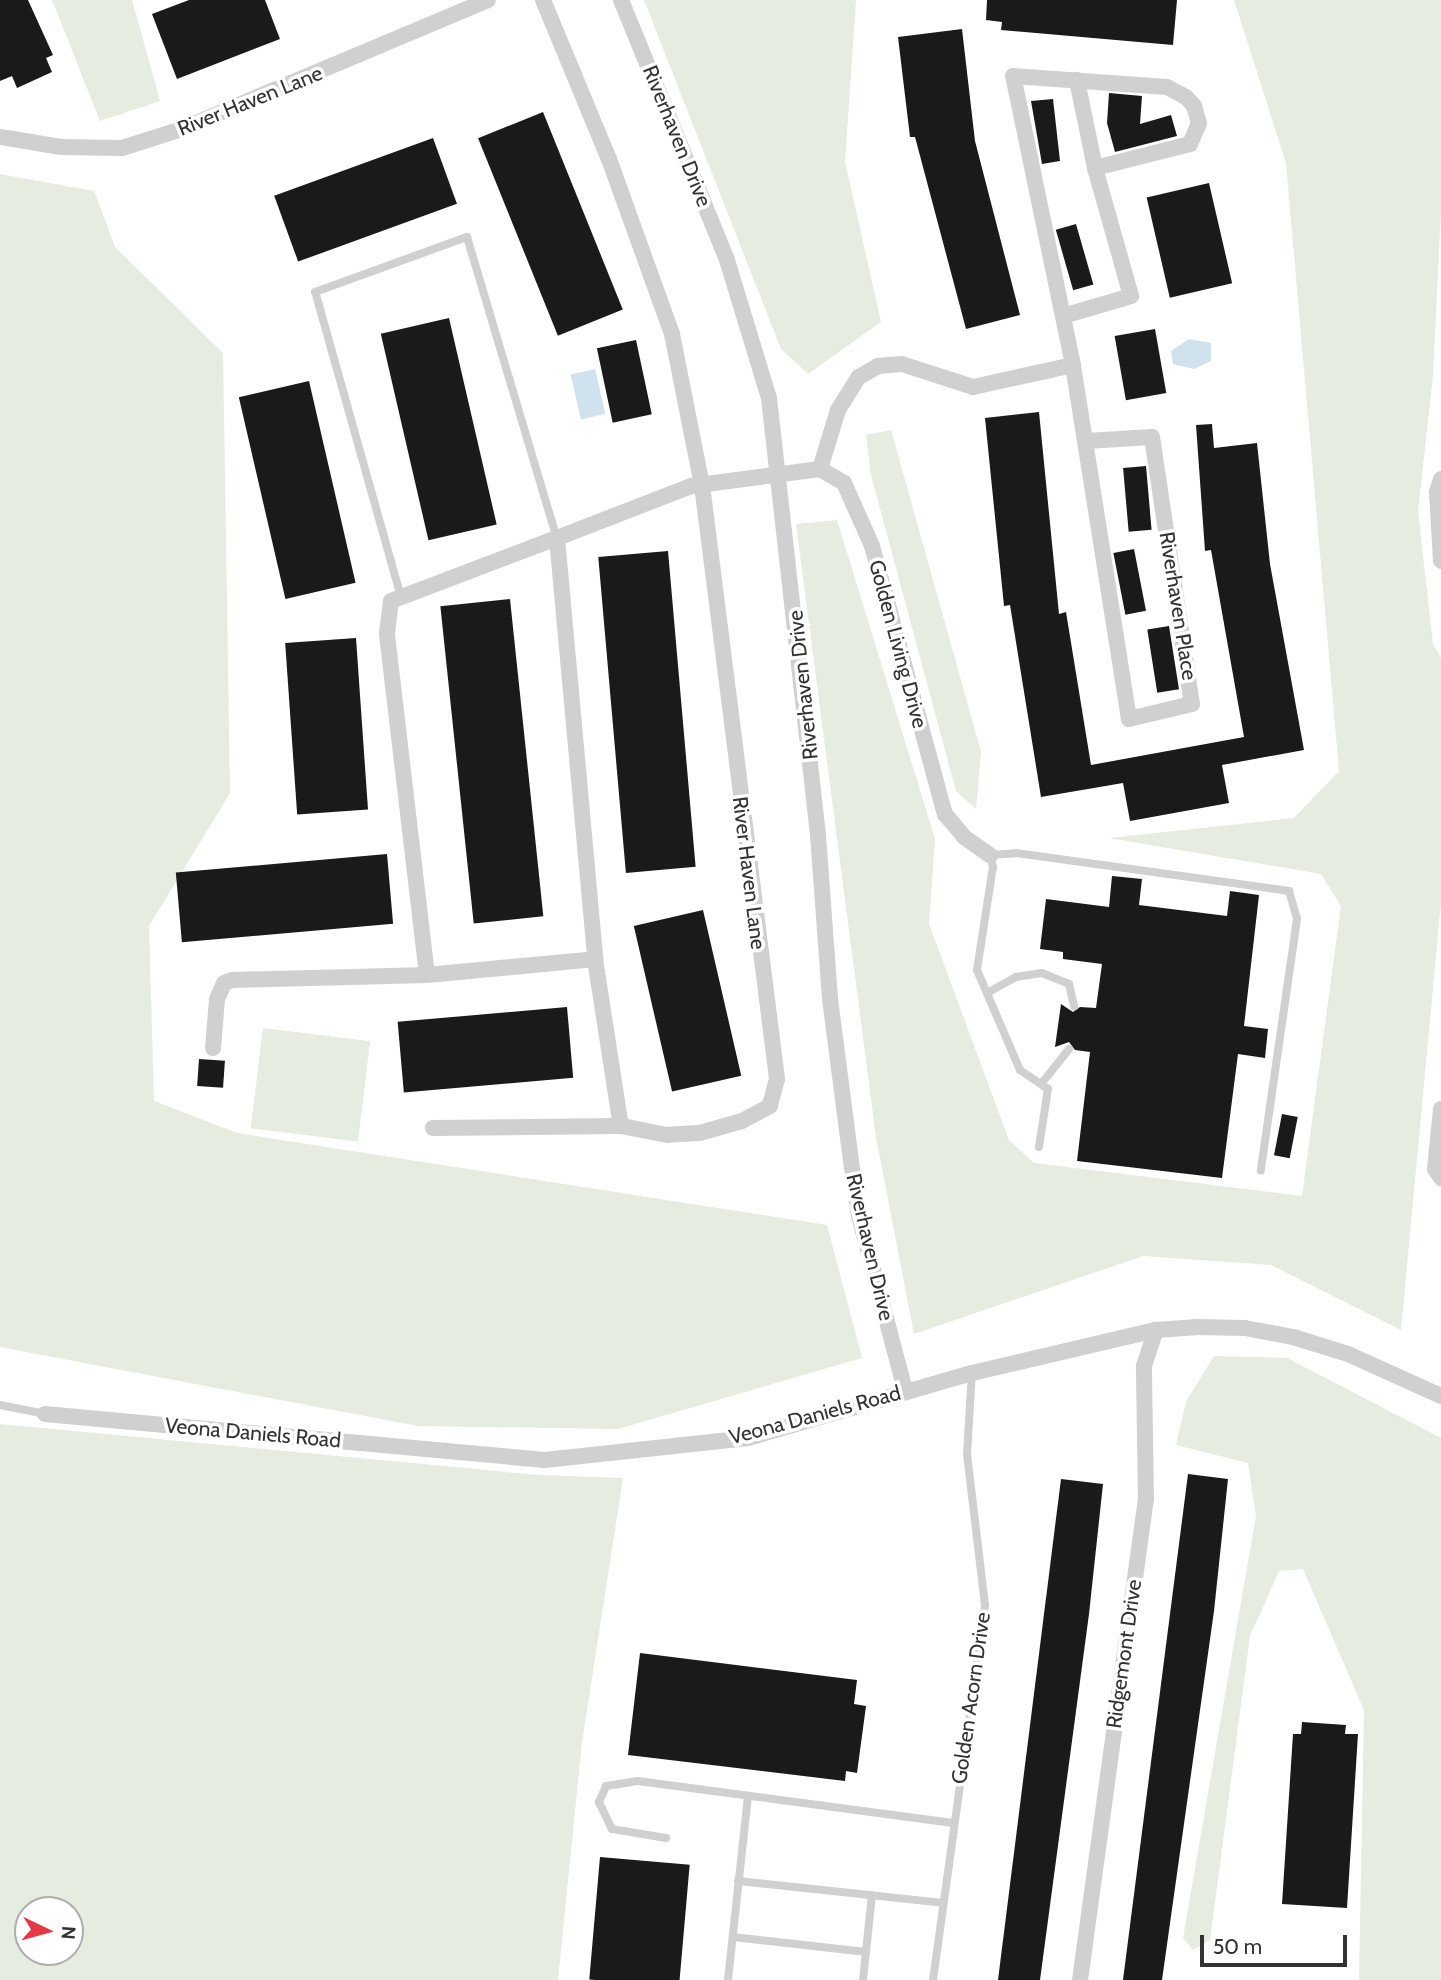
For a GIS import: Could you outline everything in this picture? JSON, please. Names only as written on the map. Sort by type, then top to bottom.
[{"type":"street","name":"River Haven Lane","points":[[0,137],[61,148],[122,148],[179,130],[488,0]]},
{"type":"street","name":"River Haven Lane","points":[[433,1128],[621,1126],[667,1135],[700,1133],[742,1121],[770,1105],[777,1079],[702,485],[672,334],[609,159],[543,0]]},
{"type":"street","name":"Riverhaven Drive","points":[[621,0],[727,260],[769,398],[780,475],[818,835],[830,999],[848,1138],[859,1216],[905,1390]]},
{"type":"street","name":"Riverhaven Place","points":[[1086,441],[1152,438],[1192,704],[1129,719],[1073,365],[1013,76],[1167,87],[1186,96],[1199,123],[1190,145],[1095,168]]},
{"type":"street","points":[[1063,316],[1131,296],[1095,168],[1077,80]]},
{"type":"street","points":[[427,975],[387,633],[391,601],[702,485],[820,469],[838,410],[859,377],[878,366],[902,364],[973,387],[1073,365]]},
{"type":"street","name":"Golden Living Drive","points":[[820,469],[844,483],[872,546],[944,814],[964,837],[990,855]]},
{"type":"street","points":[[1441,479],[1437,492],[1441,561]]},
{"type":"street","points":[[557,538],[595,959],[621,1126]]},
{"type":"street","points":[[214,1048],[217,999],[224,983],[232,980],[427,975],[595,959]]},
{"type":"street","points":[[1441,1109],[1435,1169],[1441,1178]]},
{"type":"street","name":"Veona Daniels Road","points":[[46,1415],[545,1460],[748,1438],[905,1390],[1156,1330],[1245,1328],[1293,1336],[1348,1354],[1441,1396]]},
{"type":"street","name":"Ridgemont Drive","points":[[1080,1980],[1146,1500],[1144,1366],[1156,1330]]},
{"type":"lane","points":[[401,597],[316,292],[467,237],[557,538]]},
{"type":"lane","points":[[1039,1147],[1048,1089],[1020,1070],[977,970],[993,867],[990,855],[1016,853],[1289,891],[1297,919],[1261,1170]]},
{"type":"lane","points":[[987,993],[1016,977],[1042,973],[1069,985],[1074,1006]]},
{"type":"lane","points":[[1041,1084],[1069,1049]]},
{"type":"lane","name":"Golden Acorn Drive","points":[[933,1980],[985,1605],[967,1454],[972,1373]]},
{"type":"lane","points":[[0,1405],[46,1415]]},
{"type":"lane","points":[[666,1838],[612,1829],[598,1802],[606,1786],[638,1781],[953,1823]]},
{"type":"lane","points":[[728,1980],[748,1797]]},
{"type":"lane","points":[[738,1881],[943,1903]]},
{"type":"lane","points":[[863,1980],[872,1895]]},
{"type":"lane","points":[[733,1937],[866,1952]]},
{"type":"shaded area","points":[[52,0],[132,0],[160,101],[100,121]]},
{"type":"shaded area","points":[[644,0],[856,0],[845,162],[881,322],[808,374],[781,349]]},
{"type":"shaded area","points":[[1234,0],[1441,0],[1441,211],[1433,376],[1418,511],[1433,644],[1441,658],[1441,902],[1401,1330],[1271,1265],[1143,1256],[914,1334],[876,1137],[796,524],[837,520],[935,839],[929,924],[1009,1140],[1034,1163],[1302,1196],[1341,906],[1321,874],[1109,838],[1294,818],[1339,771],[1286,163]]},
{"type":"shaded area","points":[[0,174],[94,191],[115,247],[223,353],[230,793],[149,926],[154,1101],[237,1133],[827,1225],[862,1358],[618,1429],[418,1426],[0,1347]]},
{"type":"shaded area","points":[[891,430],[981,752],[976,809],[956,791],[871,475],[866,435]]},
{"type":"shaded area","points":[[263,1028],[370,1041],[358,1141],[251,1128]]},
{"type":"shaded area","points":[[1214,1356],[1287,1358],[1441,1438],[1441,1980],[1359,1980],[1364,1710],[1303,1569],[1279,1571],[1250,1636],[1210,1940],[1193,1950],[1183,1938],[1256,1516],[1248,1463],[1176,1445],[1186,1402]]},
{"type":"shaded area","points":[[0,1424],[538,1475],[623,1478],[582,1742],[558,1980],[0,1980]]},
{"type":"water","points":[[1189,339],[1211,343],[1211,361],[1194,369],[1173,364],[1171,351]]},
{"type":"water","points":[[595,369],[605,414],[581,419],[571,375]]},
{"type":"building","points":[[0,0],[28,0],[53,55],[46,58],[52,72],[17,88],[12,76],[0,81]]},
{"type":"building","points":[[189,0],[265,0],[280,39],[177,79],[152,14]]},
{"type":"building","points":[[987,0],[1177,0],[1173,45],[1001,30],[1002,22],[986,20]]},
{"type":"building","points":[[962,29],[975,141],[1020,315],[966,329],[915,137],[910,137],[898,37]]},
{"type":"building","points":[[1109,93],[1142,96],[1140,124],[1171,115],[1177,136],[1115,152],[1107,123]]},
{"type":"building","points":[[1053,99],[1060,161],[1042,164],[1031,101]]},
{"type":"building","points":[[543,112],[623,309],[558,336],[478,138]]},
{"type":"building","points":[[433,138],[457,204],[298,262],[274,196]]},
{"type":"building","points":[[1209,183],[1232,283],[1170,298],[1147,197]]},
{"type":"building","points":[[1076,224],[1093,285],[1073,290],[1056,230]]},
{"type":"building","points":[[449,318],[497,525],[428,540],[381,334]]},
{"type":"building","points":[[1155,329],[1166,393],[1126,400],[1115,336]]},
{"type":"building","points":[[636,340],[652,414],[613,423],[597,348]]},
{"type":"building","points":[[309,381],[356,583],[285,599],[239,397]]},
{"type":"building","points":[[1039,412],[1059,614],[1066,612],[1091,765],[1244,737],[1211,550],[1205,551],[1196,425],[1212,424],[1214,448],[1257,443],[1270,564],[1304,750],[1222,765],[1229,803],[1130,821],[1123,783],[1041,797],[1010,605],[1004,606],[985,418]]},
{"type":"building","points":[[1146,466],[1152,530],[1129,532],[1123,468]]},
{"type":"building","points":[[1134,549],[1146,611],[1125,615],[1113,553]]},
{"type":"building","points":[[668,551],[696,867],[626,873],[598,557]]},
{"type":"building","points":[[510,599],[543,916],[474,924],[440,606]]},
{"type":"building","points":[[1169,626],[1179,689],[1157,693],[1147,629]]},
{"type":"building","points":[[356,638],[368,810],[297,815],[285,643]]},
{"type":"building","points":[[387,854],[393,924],[182,942],[176,872]]},
{"type":"building","points":[[1112,876],[1142,879],[1139,905],[1227,916],[1230,891],[1259,895],[1244,1026],[1268,1029],[1265,1058],[1238,1054],[1222,1178],[1077,1161],[1090,1052],[1075,1050],[1069,1042],[1055,1047],[1061,1004],[1073,1012],[1080,1007],[1096,1008],[1102,964],[1063,959],[1063,952],[1040,949],[1046,899],[1109,907]]},
{"type":"building","points":[[703,910],[741,1076],[672,1092],[634,926]]},
{"type":"building","points":[[567,1007],[573,1078],[404,1093],[398,1022]]},
{"type":"building","points":[[199,1059],[225,1061],[223,1088],[197,1086]]},
{"type":"building","points":[[1282,1114],[1298,1117],[1290,1158],[1274,1155]]},
{"type":"building","points":[[1188,1474],[1228,1479],[1214,1611],[1162,1980],[1123,1980]]},
{"type":"building","points":[[1061,1479],[1103,1484],[1089,1614],[1040,1980],[998,1980]]},
{"type":"building","points":[[640,1653],[857,1680],[854,1704],[866,1706],[857,1773],[846,1771],[845,1781],[628,1755]]},
{"type":"building","points":[[1302,1722],[1346,1725],[1345,1734],[1358,1734],[1347,1908],[1282,1904],[1293,1734],[1301,1734]]},
{"type":"building","points":[[600,1857],[690,1865],[680,1980],[589,1980]]}]
